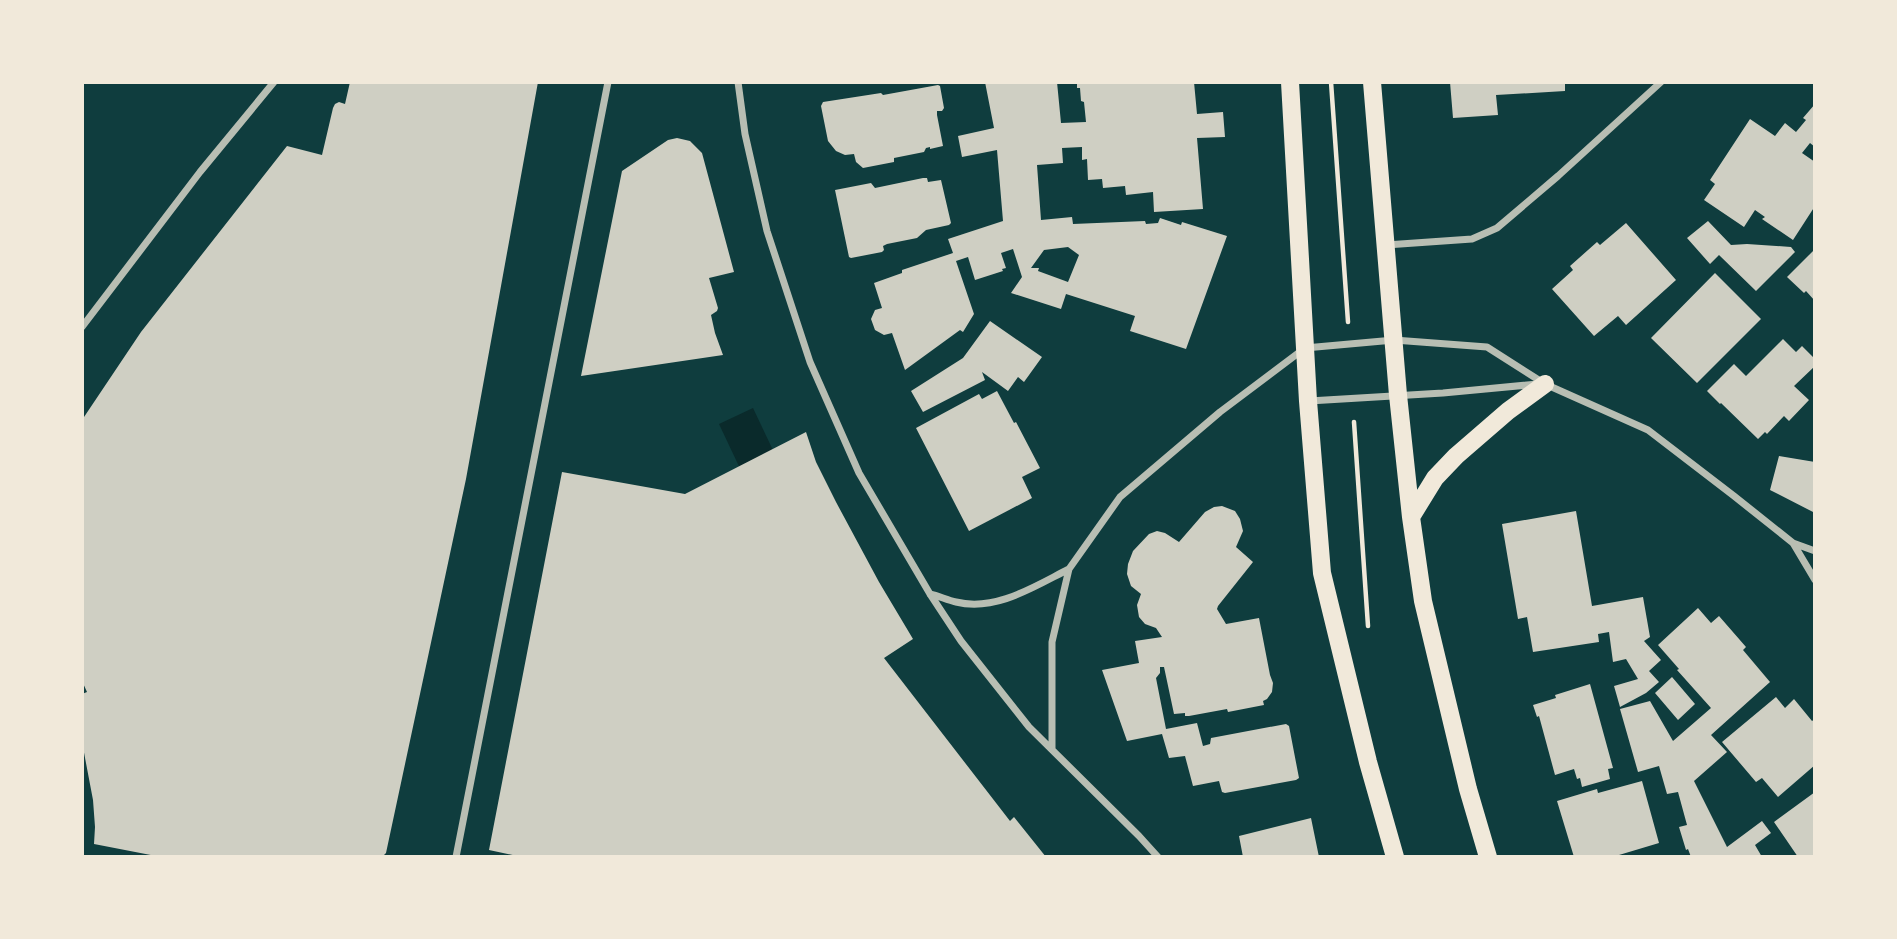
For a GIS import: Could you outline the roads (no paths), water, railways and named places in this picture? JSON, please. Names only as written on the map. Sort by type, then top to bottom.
[{"type":"main road","points":[[1290,82],[1308,401],[1322,573],[1368,762],[1395,857]]},
{"type":"main road","points":[[1372,82],[1398,395],[1423,601],[1468,789],[1488,857]]},
{"type":"main road","points":[[1411,517],[1435,478],[1456,456],[1508,411],[1545,384]]},
{"type":"street","points":[[82,327],[200,172],[274,82]]},
{"type":"street","points":[[456,857],[608,82]]},
{"type":"street","points":[[738,82],[745,134],[767,231],[810,362],[859,473],[930,594],[961,641],[1029,727],[1158,857]]},
{"type":"street","points":[[1386,245],[1472,239],[1497,228],[1661,82]]},
{"type":"street","points":[[1052,749],[1052,642],[1069,569],[1121,496],[1220,412],[1305,348],[1394,340],[1487,347],[1545,384],[1648,430],[1793,543],[1815,551]]},
{"type":"street","points":[[1308,401],[1545,384]]},
{"type":"street","points":[[1793,543],[1815,580]]},
{"type":"street","points":[[930,594],[957,603],[997,602],[1024,592],[1069,569]]},
{"type":"water","points":[[753,408],[805,518],[771,534],[719,424]]}]
